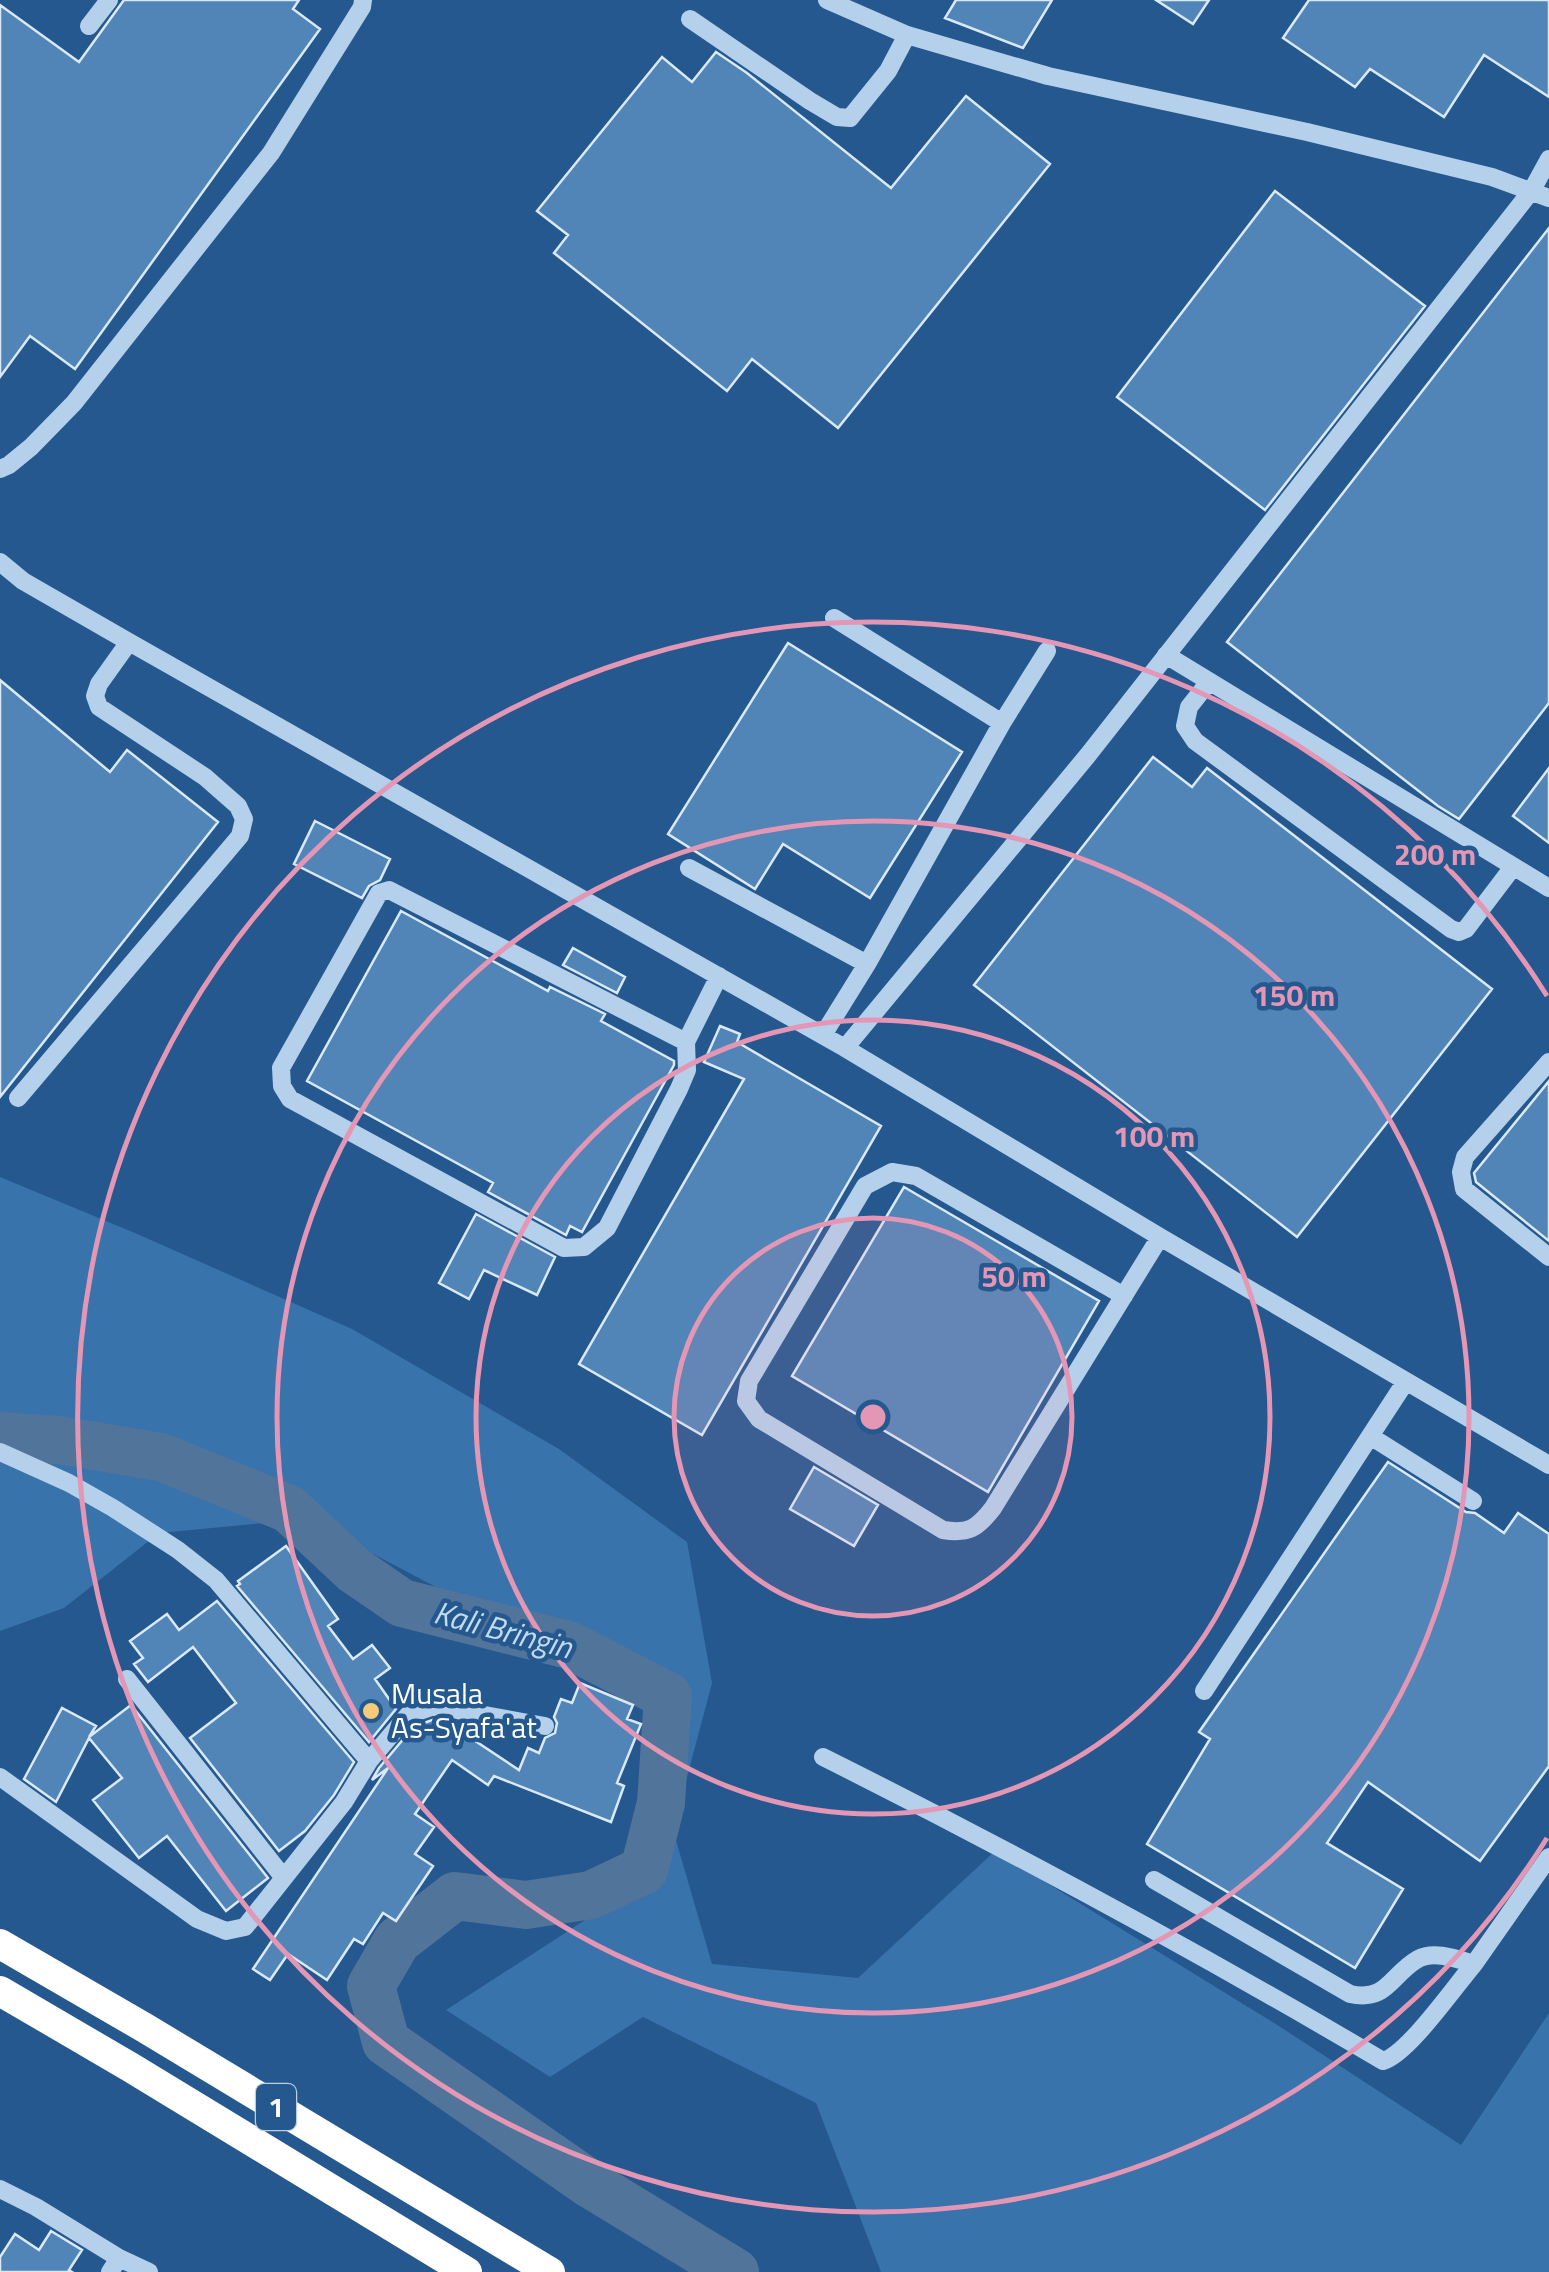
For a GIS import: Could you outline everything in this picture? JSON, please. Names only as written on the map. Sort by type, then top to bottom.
[{"type":"highway","name":"1","points":[[0,1944],[550,2272]]},
{"type":"highway","name":"1","points":[[0,1992],[468,2272]]},
{"type":"street","points":[[89,26],[109,0]]},
{"type":"street","points":[[0,469],[10,465],[74,403],[271,152],[363,0]]},
{"type":"street","points":[[828,0],[907,34],[1048,76],[1307,132],[1492,177],[1541,195]]},
{"type":"street","points":[[690,20],[837,117],[850,118],[888,71],[907,34]]},
{"type":"street","points":[[845,1048],[1088,755],[1541,195],[1549,159]]},
{"type":"street","points":[[0,562],[23,581],[129,642],[823,1035],[1549,1465]]},
{"type":"street","points":[[834,618],[1002,723]]},
{"type":"street","points":[[18,1098],[240,836],[244,819],[238,806],[205,777],[99,707],[95,696],[99,684],[129,642]]},
{"type":"street","points":[[823,1035],[1047,651]]},
{"type":"street","points":[[1166,656],[1549,888]]},
{"type":"street","points":[[1208,682],[1189,707],[1185,726],[1195,740],[1451,929],[1459,932],[1466,928],[1513,867]]},
{"type":"street","points":[[689,868],[867,964]]},
{"type":"street","points":[[686,1042],[389,890],[379,893],[281,1068],[282,1086],[290,1099],[564,1248],[584,1247],[607,1228],[679,1088],[686,1070],[686,1042],[719,976]]},
{"type":"street","points":[[1549,1062],[1464,1157],[1462,1172],[1464,1189],[1549,1257]]},
{"type":"street","points":[[1124,1296],[916,1176],[892,1172],[866,1186],[749,1381],[746,1401],[759,1420],[942,1530],[962,1533],[982,1523],[993,1508],[1160,1238]]},
{"type":"street","points":[[1204,1691],[1406,1381]]},
{"type":"street","points":[[1370,1436],[1474,1501]]},
{"type":"street","points":[[0,1452],[113,1508],[216,1580],[369,1761]]},
{"type":"street","points":[[127,1679],[284,1878]]},
{"type":"street","points":[[0,1777],[197,1919],[226,1932],[245,1927],[408,1715],[434,1706],[545,1726]]},
{"type":"street","points":[[823,1757],[1051,1874],[1383,2061],[1412,2039],[1474,1964],[1549,1856]]},
{"type":"street","points":[[1154,1880],[1350,1994],[1379,1994],[1420,1958],[1439,1955],[1474,1964]]},
{"type":"street","points":[[0,2189],[36,2207],[114,2265],[149,2272]]},
{"type":"shaded area","points":[[0,1177],[352,1329],[559,1449],[687,1542],[712,1683],[673,1830],[712,1964],[858,1978],[995,1851],[1282,2028],[1461,2145],[1549,2013],[1549,2272],[881,2272],[816,2103],[643,2017],[550,2077],[446,2010],[599,1911],[642,1821],[648,1716],[641,1690],[595,1651],[468,1604],[307,1519],[159,1533],[64,1608],[0,1631]]},
{"type":"building","points":[[124,0],[299,0],[293,9],[320,29],[75,369],[30,336],[0,377],[0,5],[79,62]]},
{"type":"building","points":[[956,0],[1052,0],[1023,48],[945,18]]},
{"type":"building","points":[[1156,0],[1209,0],[1193,24]]},
{"type":"building","points":[[1309,0],[1549,0],[1549,97],[1484,55],[1444,117],[1370,69],[1355,87],[1283,38]]},
{"type":"building","points":[[716,52],[891,188],[966,96],[1050,164],[838,428],[752,359],[727,391],[554,253],[568,235],[537,211],[662,57],[692,82]]},
{"type":"building","points":[[1275,191],[1425,306],[1265,510],[1117,397]]},
{"type":"building","points":[[1549,228],[1549,703],[1459,819],[1227,642]]},
{"type":"building","points":[[788,643],[962,752],[870,898],[783,844],[755,889],[668,834]]},
{"type":"building","points":[[0,680],[110,772],[127,750],[218,822],[0,1097]]},
{"type":"building","points":[[1153,757],[1192,787],[1207,768],[1492,989],[1297,1237],[974,985]]},
{"type":"building","points":[[1549,768],[1549,843],[1513,816]]},
{"type":"building","points":[[315,821],[390,859],[380,880],[369,886],[362,898],[294,864]]},
{"type":"building","points":[[401,911],[548,991],[550,987],[605,1014],[601,1021],[674,1061],[582,1232],[570,1226],[566,1235],[488,1192],[493,1183],[307,1081]]},
{"type":"building","points":[[573,948],[625,977],[617,993],[563,965]]},
{"type":"building","points":[[720,1026],[740,1034],[737,1042],[881,1126],[702,1435],[579,1364],[744,1079],[704,1062]]},
{"type":"building","points":[[1549,1081],[1549,1241],[1476,1182],[1474,1173]]},
{"type":"building","points":[[904,1187],[1099,1301],[988,1492],[792,1376]]},
{"type":"building","points":[[476,1214],[555,1257],[537,1295],[484,1270],[469,1299],[439,1283]]},
{"type":"building","points":[[1388,1462],[1504,1533],[1518,1513],[1549,1534],[1549,1766],[1480,1861],[1368,1782],[1327,1843],[1403,1889],[1355,1968],[1147,1844],[1210,1739],[1199,1732]]},
{"type":"building","points":[[814,1467],[878,1505],[854,1546],[790,1509]]},
{"type":"building","points":[[286,1546],[338,1619],[328,1626],[353,1659],[372,1645],[390,1668],[375,1679],[396,1709],[369,1742],[237,1586],[238,1581]]},
{"type":"building","points":[[217,1601],[354,1762],[305,1831],[279,1851],[190,1738],[236,1703],[193,1647],[148,1682],[134,1664],[143,1658],[130,1641],[167,1614],[179,1630]]},
{"type":"building","points":[[580,1683],[633,1705],[627,1719],[641,1724],[617,1783],[624,1786],[611,1822],[494,1776],[488,1785],[452,1760],[415,1814],[434,1827],[415,1854],[433,1866],[396,1921],[383,1913],[363,1944],[354,1939],[327,1980],[288,1954],[270,1980],[253,1969],[388,1768],[372,1780],[379,1768],[411,1730],[413,1733],[418,1725],[435,1719],[445,1721],[519,1770],[528,1748],[539,1753],[545,1738],[555,1733],[554,1717],[561,1699],[572,1703]]},
{"type":"building","points":[[131,1705],[268,1878],[226,1911],[167,1836],[139,1858],[93,1800],[122,1778],[89,1738],[56,1802],[24,1779],[62,1708],[96,1726],[89,1737]]},
{"type":"building","points":[[51,2231],[82,2250],[69,2270],[72,2272],[0,2272],[0,2257],[15,2234],[39,2250]]},
{"type":"waterway","name":"Kali Bringin","points":[[0,1436],[59,1440],[161,1457],[289,1509],[354,1570],[402,1603],[569,1645],[668,1696],[661,1803],[644,1870],[591,1895],[526,1905],[455,1896],[397,1941],[371,1986],[386,2042],[590,2184],[735,2272]]},
{"type":"place","name":"Musala As-Syafa'at","points":[[371,1711]]}]
